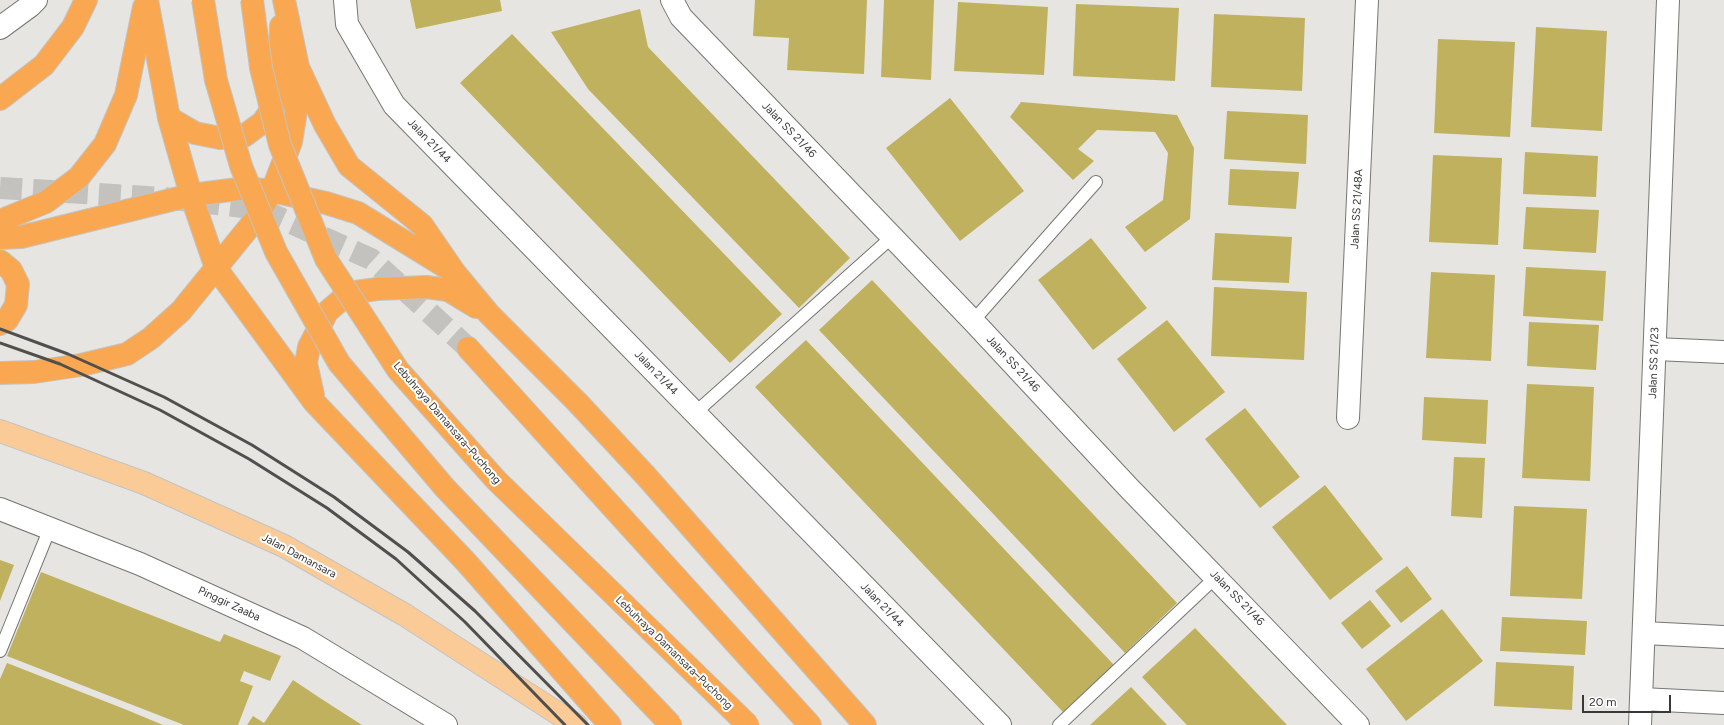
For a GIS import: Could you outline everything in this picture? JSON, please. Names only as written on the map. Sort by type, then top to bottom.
[{"type":"highway","points":[[0,99],[44,65],[73,27],[86,0]]},
{"type":"highway","points":[[146,0],[169,118],[191,195],[216,268],[314,402],[466,562],[610,725]]},
{"type":"highway","points":[[0,221],[46,202],[78,177],[105,144],[126,95],[146,0]]},
{"type":"highway","points":[[203,0],[216,80],[241,166],[276,252],[339,363],[445,488],[671,725]]},
{"type":"highway","name":"Lebuhraya Damansara–Puchong","points":[[252,0],[260,68],[280,145],[326,259],[398,370],[496,480],[748,725]]},
{"type":"highway","points":[[169,118],[195,133],[220,138],[244,136],[263,122],[275,104],[280,69],[283,0]]},
{"type":"highway","points":[[283,0],[298,67],[325,125],[349,166],[422,225],[455,273],[489,314],[578,403],[646,476],[865,725]]},
{"type":"highway","points":[[0,372],[34,372],[81,366],[127,354],[151,338],[181,311],[255,220],[272,191],[291,142],[296,111],[298,67]]},
{"type":"highway","points":[[0,238],[21,238],[191,195],[246,188],[272,191],[326,203],[358,213],[455,273]]},
{"type":"highway","points":[[0,261],[11,270],[18,284],[16,305],[7,320],[0,324]]},
{"type":"highway","points":[[314,402],[306,363],[309,347],[327,312],[349,293],[378,289],[419,288],[448,290],[489,314]]},
{"type":"highway","points":[[468,348],[810,725]]},
{"type":"main road","name":"Jalan Damansara","points":[[0,431],[144,483],[284,546],[405,615],[576,725]]},
{"type":"street","points":[[0,28],[36,0]]},
{"type":"street","name":"Jalan 21/44","points":[[345,0],[347,24],[394,105],[1000,725]]},
{"type":"street","name":"Jalan SS 21/46","points":[[672,0],[681,17],[973,321],[1128,487],[1358,725]]},
{"type":"street","name":"Jalan SS 21/48A","points":[[1348,418],[1367,0]]},
{"type":"street","name":"Jalan SS 21/23","points":[[1640,725],[1668,0]]},
{"type":"street","points":[[1655,349],[1724,352]]},
{"type":"street","name":"Pinggir Zaaba","points":[[0,509],[140,564],[303,638],[446,725]]},
{"type":"street","points":[[1644,633],[1724,637]]},
{"type":"street","points":[[1641,699],[1724,703]]},
{"type":"lane","points":[[973,321],[1096,182]]},
{"type":"lane","points":[[695,413],[892,237]]},
{"type":"lane","points":[[0,651],[50,528]]},
{"type":"lane","points":[[1059,725],[1216,577]]},
{"type":"building","points":[[410,0],[500,0],[502,11],[416,29]]},
{"type":"building","points":[[755,0],[867,0],[864,74],[787,70],[789,38],[753,36]]},
{"type":"building","points":[[884,0],[934,0],[931,80],[881,77]]},
{"type":"building","points":[[958,2],[1048,7],[1044,75],[954,71]]},
{"type":"building","points":[[1076,4],[1179,8],[1175,81],[1073,76]]},
{"type":"building","points":[[640,9],[648,47],[850,258],[799,308],[588,89],[551,32]]},
{"type":"building","points":[[1214,14],[1305,18],[1302,91],[1211,87]]},
{"type":"building","points":[[1536,27],[1607,31],[1602,131],[1531,127]]},
{"type":"building","points":[[512,34],[782,314],[730,363],[460,83]]},
{"type":"building","points":[[1438,39],[1515,42],[1510,137],[1434,133]]},
{"type":"building","points":[[950,98],[1024,191],[960,241],[886,148]]},
{"type":"building","points":[[1021,102],[1177,115],[1194,148],[1190,219],[1145,252],[1125,227],[1163,200],[1168,153],[1155,132],[1097,130],[1078,149],[1094,161],[1073,180],[1010,117]]},
{"type":"building","points":[[1227,111],[1308,115],[1306,164],[1224,159]]},
{"type":"building","points":[[1525,152],[1598,156],[1596,197],[1523,194]]},
{"type":"building","points":[[1433,155],[1502,158],[1498,245],[1429,242]]},
{"type":"building","points":[[1230,169],[1299,172],[1296,209],[1228,205]]},
{"type":"building","points":[[1526,207],[1599,210],[1596,253],[1523,249]]},
{"type":"building","points":[[1215,233],[1292,237],[1289,283],[1212,280]]},
{"type":"building","points":[[1091,238],[1147,308],[1093,350],[1038,280]]},
{"type":"building","points":[[1526,267],[1606,271],[1603,321],[1523,316]]},
{"type":"building","points":[[1431,272],[1495,275],[1491,361],[1426,358]]},
{"type":"building","points":[[872,280],[1177,603],[1125,653],[819,330]]},
{"type":"building","points":[[1214,287],[1307,292],[1304,360],[1211,356]]},
{"type":"building","points":[[1167,320],[1225,392],[1174,432],[1117,359]]},
{"type":"building","points":[[1529,322],[1599,325],[1596,370],[1527,366]]},
{"type":"building","points":[[806,340],[1114,665],[1063,712],[755,387]]},
{"type":"building","points":[[1527,384],[1594,387],[1590,481],[1522,478]]},
{"type":"building","points":[[1424,397],[1488,400],[1486,444],[1422,440]]},
{"type":"building","points":[[1245,408],[1300,477],[1260,508],[1205,439]]},
{"type":"building","points":[[1454,457],[1485,458],[1482,518],[1451,516]]},
{"type":"building","points":[[1325,485],[1383,559],[1330,600],[1272,527]]},
{"type":"building","points":[[1514,506],[1587,509],[1582,599],[1510,596]]},
{"type":"building","points":[[0,560],[14,565],[0,601]]},
{"type":"building","points":[[1407,566],[1432,599],[1401,623],[1375,591]]},
{"type":"building","points":[[41,572],[220,642],[224,634],[281,656],[270,681],[244,671],[240,681],[253,686],[238,725],[184,725],[7,656]]},
{"type":"building","points":[[1370,600],[1391,626],[1362,649],[1341,623]]},
{"type":"building","points":[[1442,609],[1483,661],[1406,721],[1366,669]]},
{"type":"building","points":[[1502,617],[1587,621],[1585,655],[1500,651]]},
{"type":"building","points":[[1195,628],[1287,725],[1187,725],[1183,721],[1142,677]]},
{"type":"building","points":[[1496,662],[1574,666],[1572,710],[1494,706]]},
{"type":"building","points":[[7,663],[163,725],[0,725],[0,679]]},
{"type":"building","points":[[293,680],[362,725],[247,725],[253,716],[264,723]]},
{"type":"building","points":[[1131,687],[1167,725],[1090,725]]},
{"type":"tunnel","points":[[0,188],[164,198],[260,209],[371,259],[468,348]]},
{"type":"railway","points":[[0,329],[68,354],[164,397],[252,445],[334,497],[408,552],[475,611],[588,725]]},
{"type":"railway","points":[[0,343],[60,364],[160,410],[249,459],[327,508],[396,559],[465,622],[565,725]]}]
